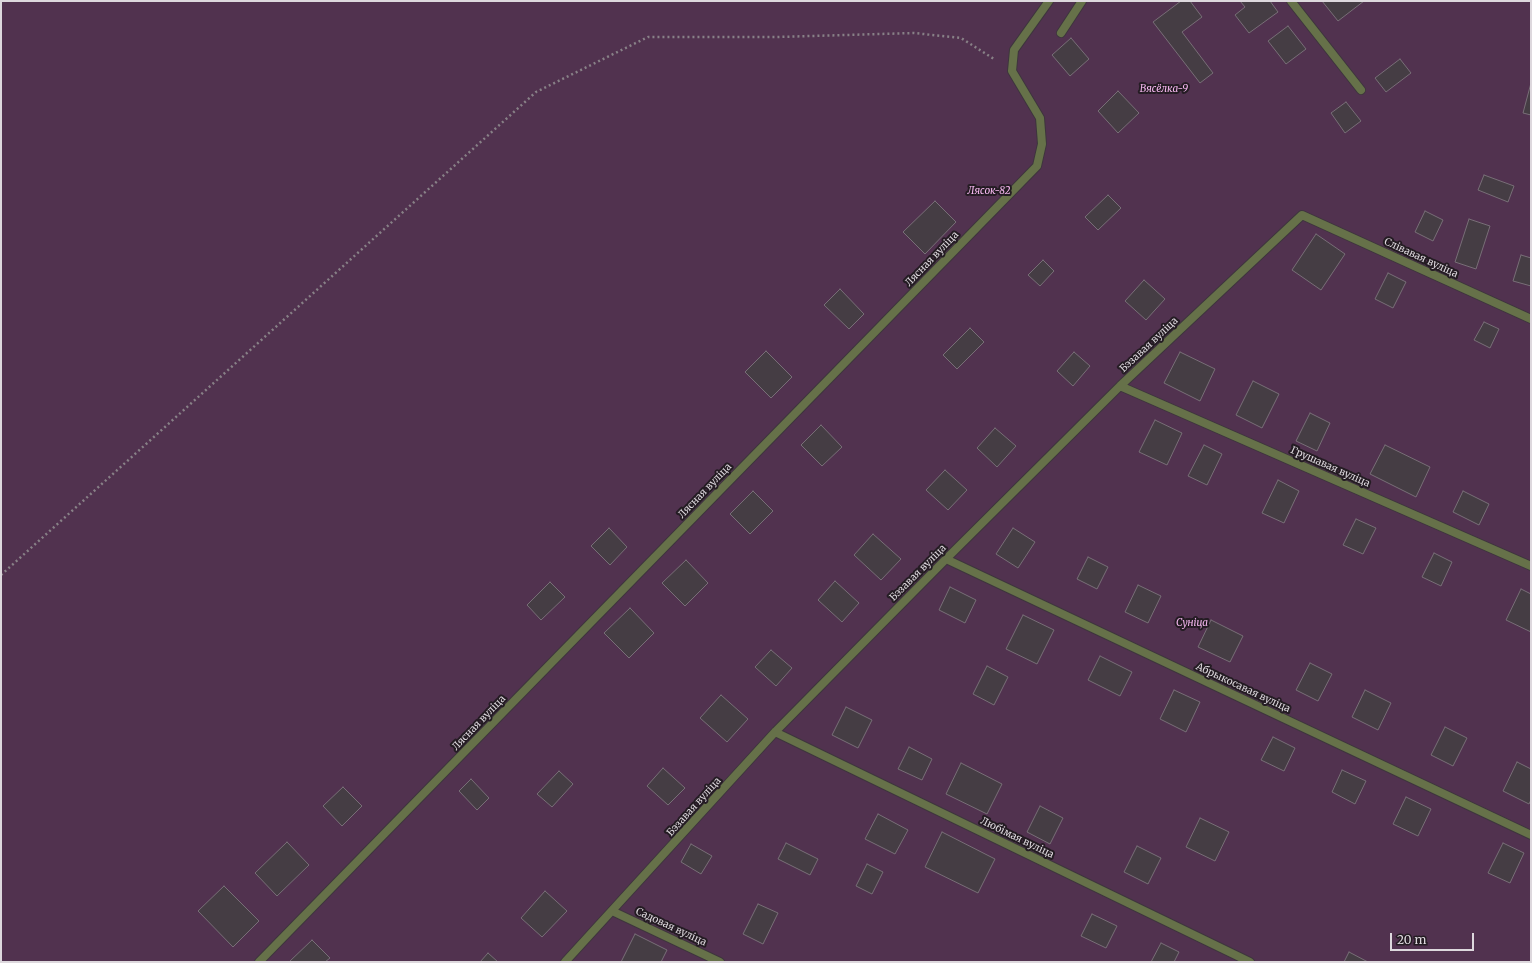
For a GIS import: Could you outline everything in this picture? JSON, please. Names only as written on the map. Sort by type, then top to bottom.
[{"type":"lane","points":[[1012,71],[1014,50],[1049,1]]},
{"type":"lane","points":[[1061,33],[1082,1]]},
{"type":"lane","points":[[1291,1],[1361,90]]},
{"type":"lane","name":"Лясная вуліца","points":[[259,962],[1037,166],[1042,144],[1040,118],[1012,71]]},
{"type":"lane","name":"Слівавая вуліца","points":[[1302,215],[1531,319]]},
{"type":"lane","name":"Бэзавая вуліца","points":[[566,962],[775,732],[1120,386],[1302,215]]},
{"type":"lane","name":"Грушавая вуліца","points":[[1120,386],[1531,566]]},
{"type":"lane","name":"Абрыкосавая вуліца","points":[[946,559],[1531,835]]},
{"type":"lane","name":"Любімая вуліца","points":[[775,732],[1250,962]]},
{"type":"lane","name":"Садовая вуліца","points":[[612,911],[720,962]]},
{"type":"path","points":[[1,575],[536,92],[648,37],[778,37],[922,34],[961,38],[1012,71]]},
{"type":"green space","points":[[1,1],[1531,1],[1531,962],[1,962]]},
{"type":"building","points":[[1181,1],[1190,1],[1202,17],[1182,32],[1213,73],[1200,83],[1153,22]]},
{"type":"building","points":[[1240,1],[1270,1],[1278,12],[1249,33],[1235,15],[1245,7]]},
{"type":"building","points":[[1322,1],[1364,1],[1338,21]]},
{"type":"building","points":[[1288,26],[1306,49],[1286,64],[1268,41]]},
{"type":"building","points":[[1071,38],[1089,59],[1070,76],[1052,55]]},
{"type":"building","points":[[1400,59],[1411,73],[1386,92],[1375,78]]},
{"type":"building","points":[[1531,83],[1531,115],[1523,113]]},
{"type":"building","points":[[1118,91],[1139,113],[1118,133],[1098,111]]},
{"type":"building","points":[[1346,102],[1361,121],[1345,133],[1331,113]]},
{"type":"building","points":[[1484,175],[1514,186],[1508,202],[1478,190]]},
{"type":"building","points":[[1108,195],[1121,208],[1098,230],[1085,217]]},
{"type":"building","points":[[935,201],[956,222],[925,254],[903,232]]},
{"type":"building","points":[[1425,211],[1443,220],[1433,241],[1415,232]]},
{"type":"building","points":[[1469,219],[1490,226],[1476,269],[1455,262]]},
{"type":"building","points":[[1316,234],[1345,254],[1321,290],[1292,270]]},
{"type":"building","points":[[1521,255],[1531,258],[1531,286],[1513,281]]},
{"type":"building","points":[[1043,260],[1054,271],[1040,286],[1028,275]]},
{"type":"building","points":[[1388,273],[1406,282],[1393,308],[1375,299]]},
{"type":"building","points":[[1144,280],[1165,299],[1146,320],[1125,301]]},
{"type":"building","points":[[840,289],[864,314],[849,329],[824,305]]},
{"type":"building","points":[[1484,322],[1499,329],[1490,348],[1474,340]]},
{"type":"building","points":[[970,328],[984,342],[957,369],[943,355]]},
{"type":"building","points":[[766,351],[792,377],[771,398],[745,372]]},
{"type":"building","points":[[1074,352],[1090,366],[1073,386],[1057,371]]},
{"type":"building","points":[[1180,352],[1215,369],[1200,401],[1164,383]]},
{"type":"building","points":[[1253,381],[1279,394],[1262,428],[1236,415]]},
{"type":"building","points":[[1310,413],[1330,423],[1317,451],[1296,441]]},
{"type":"building","points":[[1155,420],[1182,433],[1167,465],[1139,452]]},
{"type":"building","points":[[821,425],[842,447],[822,466],[801,445]]},
{"type":"building","points":[[995,428],[1016,446],[997,467],[977,448]]},
{"type":"building","points":[[1204,445],[1222,454],[1207,485],[1188,476]]},
{"type":"building","points":[[1385,445],[1430,467],[1416,497],[1370,474]]},
{"type":"building","points":[[945,470],[967,490],[948,510],[926,490]]},
{"type":"building","points":[[1278,480],[1299,491],[1284,523],[1262,513]]},
{"type":"building","points":[[753,491],[773,511],[750,534],[730,514]]},
{"type":"building","points":[[1463,491],[1489,504],[1479,525],[1453,512]]},
{"type":"building","points":[[1356,519],[1376,528],[1363,554],[1343,545]]},
{"type":"building","points":[[609,528],[627,547],[610,565],[591,546]]},
{"type":"building","points":[[1013,528],[1035,542],[1018,568],[996,554]]},
{"type":"building","points":[[873,534],[901,559],[881,580],[854,555]]},
{"type":"building","points":[[1434,553],[1452,562],[1441,586],[1422,577]]},
{"type":"building","points":[[1088,557],[1108,567],[1097,589],[1077,579]]},
{"type":"building","points":[[686,560],[708,583],[685,606],[662,583]]},
{"type":"building","points":[[835,581],[859,603],[842,622],[818,600]]},
{"type":"building","points":[[550,582],[565,597],[541,620],[527,605]]},
{"type":"building","points":[[1138,585],[1161,596],[1148,623],[1125,612]]},
{"type":"building","points":[[950,587],[976,600],[965,623],[939,610]]},
{"type":"building","points":[[1521,589],[1531,594],[1531,632],[1506,620]]},
{"type":"building","points":[[630,608],[654,633],[629,658],[604,633]]},
{"type":"building","points":[[1023,615],[1054,630],[1037,664],[1006,649]]},
{"type":"building","points":[[1211,620],[1243,636],[1230,662],[1198,647]]},
{"type":"building","points":[[771,650],[792,668],[776,686],[755,667]]},
{"type":"building","points":[[1100,656],[1132,672],[1120,696],[1088,680]]},
{"type":"building","points":[[1310,663],[1332,674],[1318,701],[1296,690]]},
{"type":"building","points":[[987,666],[1008,677],[994,705],[973,694]]},
{"type":"building","points":[[1174,690],[1200,702],[1186,732],[1160,719]]},
{"type":"building","points":[[1365,690],[1391,703],[1378,730],[1352,717]]},
{"type":"building","points":[[721,695],[748,719],[727,742],[700,718]]},
{"type":"building","points":[[846,707],[872,720],[858,748],[832,735]]},
{"type":"building","points":[[1445,727],[1467,738],[1453,766],[1431,755]]},
{"type":"building","points":[[1273,737],[1295,748],[1284,771],[1261,760]]},
{"type":"building","points":[[909,747],[932,759],[922,780],[898,769]]},
{"type":"building","points":[[1517,762],[1531,769],[1531,800],[1529,804],[1503,791]]},
{"type":"building","points":[[961,763],[1002,784],[987,814],[946,794]]},
{"type":"building","points":[[663,768],[685,788],[668,805],[647,786]]},
{"type":"building","points":[[1342,770],[1366,781],[1355,804],[1332,792]]},
{"type":"building","points":[[559,771],[573,784],[552,807],[537,794]]},
{"type":"building","points":[[471,779],[489,798],[477,810],[459,791]]},
{"type":"building","points":[[343,787],[362,806],[342,826],[323,806]]},
{"type":"building","points":[[1406,797],[1431,809],[1418,836],[1393,824]]},
{"type":"building","points":[[1040,806],[1063,818],[1050,844],[1027,832]]},
{"type":"building","points":[[878,814],[908,830],[895,854],[865,839]]},
{"type":"building","points":[[1200,818],[1229,832],[1215,861],[1186,847]]},
{"type":"building","points":[[942,832],[995,859],[978,893],[925,867]]},
{"type":"building","points":[[287,842],[309,865],[277,896],[255,873]]},
{"type":"building","points":[[786,843],[818,859],[810,875],[778,859]]},
{"type":"building","points":[[1503,843],[1524,853],[1510,883],[1488,873]]},
{"type":"building","points":[[691,844],[712,856],[701,874],[681,862]]},
{"type":"building","points":[[1137,846],[1161,858],[1148,884],[1124,872]]},
{"type":"building","points":[[867,864],[883,872],[872,894],[856,886]]},
{"type":"building","points":[[224,886],[259,921],[233,947],[198,911]]},
{"type":"building","points":[[545,891],[567,911],[542,937],[521,918]]},
{"type":"building","points":[[758,904],[778,913],[763,944],[743,934]]},
{"type":"building","points":[[1092,914],[1117,926],[1106,948],[1081,936]]},
{"type":"building","points":[[635,934],[667,950],[661,962],[621,962]]},
{"type":"building","points":[[312,940],[330,958],[325,962],[289,962]]},
{"type":"building","points":[[1161,943],[1179,952],[1174,962],[1151,962]]},
{"type":"building","points":[[1349,952],[1368,962],[1344,962]]},
{"type":"building","points":[[488,953],[498,962],[480,962]]},
{"type":"park label","name":"Вясёлка-9","points":[[1164,89]]},
{"type":"park label","name":"Лясок-82","points":[[989,191]]},
{"type":"park label","name":"Суніца","points":[[1192,623]]}]
